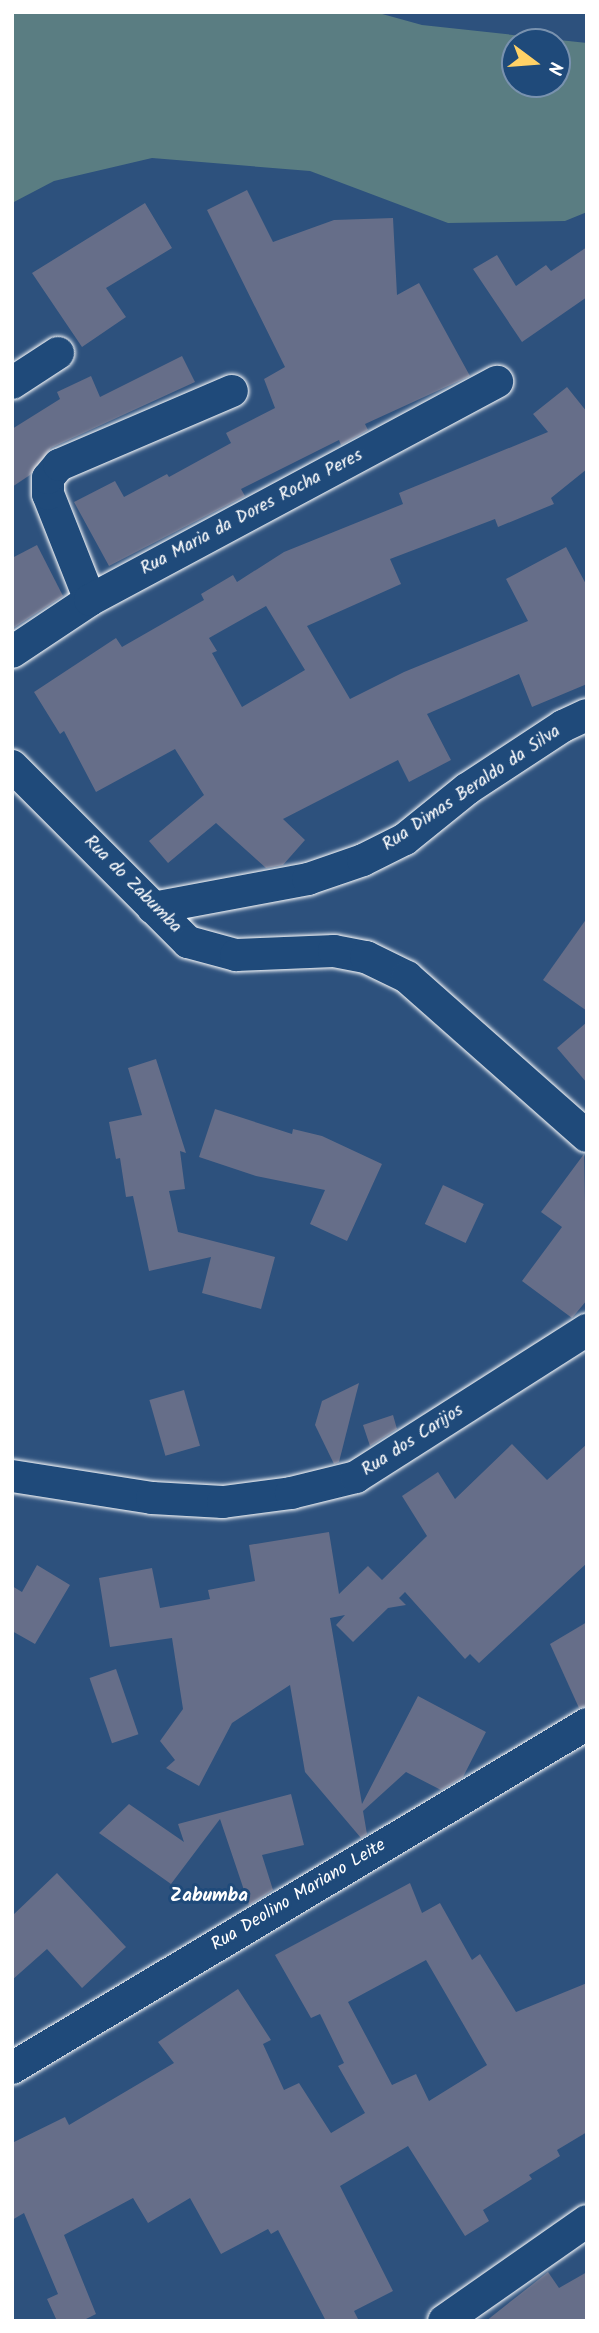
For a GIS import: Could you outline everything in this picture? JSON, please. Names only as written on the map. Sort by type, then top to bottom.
[{"type":"street","points":[[12,383],[58,354]]},
{"type":"street","name":"Rua Maria da Dores Rocha Peres","points":[[12,652],[90,600],[497,382]]},
{"type":"street","points":[[90,600],[48,494],[48,478],[59,465],[232,391]]},
{"type":"street","name":"Rua Dimas Beraldo da Silva","points":[[153,908],[308,879],[363,860],[405,839],[467,789],[563,726],[587,715]]},
{"type":"street","name":"Rua do Zabumba","points":[[12,766],[188,942],[215,952],[236,955],[334,951],[366,957],[407,977],[587,1136]]},
{"type":"street","name":"Rua dos Carijos","points":[[12,1476],[152,1498],[223,1502],[317,1487],[368,1470],[587,1330]]},
{"type":"street","name":"Rua Deolino Mariano Leite","points":[[12,2068],[587,1724]]},
{"type":"street","points":[[444,2321],[587,2221]]},
{"type":"green space","points":[[12,12],[375,12],[422,25],[501,34],[501,98],[571,98],[571,41],[587,43],[587,212],[565,221],[448,223],[310,171],[152,158],[54,181],[12,203]]},
{"type":"building","points":[[247,190],[273,242],[334,220],[393,218],[397,295],[419,283],[470,376],[365,424],[368,430],[341,445],[339,440],[241,489],[245,496],[109,566],[74,502],[115,481],[124,497],[167,474],[169,477],[231,443],[226,433],[275,408],[264,379],[285,367],[207,210]]},
{"type":"building","points":[[145,203],[172,248],[106,288],[126,317],[82,347],[32,273]]},
{"type":"building","points":[[587,247],[587,297],[522,342],[473,269],[497,255],[516,286],[546,265],[551,271]]},
{"type":"building","points":[[182,356],[195,382],[51,448],[30,475],[12,487],[12,429],[60,399],[57,392],[91,376],[100,397]]},
{"type":"building","points":[[567,387],[587,412],[587,469],[551,498],[554,504],[498,527],[495,519],[390,559],[401,584],[307,626],[350,699],[404,672],[528,621],[506,579],[566,547],[587,586],[587,684],[532,707],[519,674],[427,714],[451,760],[409,782],[398,760],[283,819],[305,840],[283,865],[266,868],[216,823],[168,863],[149,841],[204,795],[175,749],[96,792],[64,731],[60,734],[34,692],[116,638],[122,647],[204,600],[201,594],[233,575],[237,582],[284,552],[403,504],[399,493],[548,432],[533,414]],"holes":[[[266,606],[305,670],[242,707],[212,653],[217,651],[209,638]]]},
{"type":"building","points":[[37,545],[63,596],[12,629],[12,558]]},
{"type":"building","points":[[587,918],[587,1011],[543,980]]},
{"type":"building","points":[[587,1022],[587,1083],[557,1048]]},
{"type":"building","points":[[156,1059],[186,1153],[180,1151],[185,1189],[169,1191],[178,1232],[275,1257],[261,1309],[202,1293],[211,1257],[149,1271],[133,1196],[126,1197],[120,1158],[116,1159],[109,1122],[142,1115],[128,1068]]},
{"type":"building","points":[[215,1109],[292,1134],[293,1129],[322,1136],[382,1164],[347,1241],[310,1224],[325,1190],[256,1176],[199,1157]]},
{"type":"building","points":[[584,1154],[587,1300],[572,1318],[522,1281],[562,1227],[541,1212]]},
{"type":"building","points":[[443,1185],[484,1204],[466,1243],[425,1224]]},
{"type":"building","points":[[359,1383],[339,1462],[334,1464],[315,1425],[322,1401]]},
{"type":"building","points":[[184,1390],[200,1446],[165,1456],[149,1400]]},
{"type":"building","points":[[393,1415],[397,1429],[370,1446],[363,1425]]},
{"type":"building","points":[[512,1444],[547,1480],[587,1444],[587,1563],[479,1663],[470,1654],[465,1659],[405,1592],[399,1598],[406,1605],[388,1608],[353,1642],[336,1625],[345,1615],[330,1618],[362,1804],[418,1696],[486,1732],[463,1777],[441,1790],[406,1772],[363,1811],[367,1834],[361,1838],[305,1772],[290,1685],[232,1723],[199,1786],[166,1768],[175,1760],[160,1741],[183,1709],[172,1638],[110,1647],[99,1578],[152,1568],[160,1608],[210,1599],[208,1590],[255,1581],[249,1545],[329,1532],[339,1594],[368,1566],[382,1580],[427,1536],[402,1496],[438,1472],[455,1499]]},
{"type":"building","points":[[37,1565],[70,1585],[35,1644],[12,1631],[12,1586],[22,1592]]},
{"type":"building","points":[[587,1622],[587,1706],[579,1708],[550,1644]]},
{"type":"building","points":[[116,1669],[138,1734],[112,1743],[90,1678]]},
{"type":"building","points":[[291,1794],[304,1845],[262,1855],[273,1890],[249,1905],[220,1819],[171,1884],[99,1833],[129,1804],[184,1842],[178,1824]]},
{"type":"building","points":[[57,1873],[126,1947],[82,1988],[47,1949],[12,1980],[12,1916]]},
{"type":"building","points":[[410,1883],[422,1913],[440,1903],[472,1960],[480,1954],[516,2012],[587,1983],[587,2132],[557,2150],[560,2156],[529,2175],[532,2179],[483,2210],[489,2221],[465,2236],[408,2146],[340,2186],[393,2291],[354,2311],[359,2321],[326,2321],[278,2230],[271,2234],[268,2229],[221,2254],[190,2198],[148,2223],[133,2198],[64,2235],[96,2314],[82,2321],[57,2321],[47,2299],[58,2294],[24,2213],[12,2220],[12,2143],[65,2117],[69,2125],[174,2063],[158,2042],[238,1989],[271,2040],[263,2044],[284,2090],[299,2083],[331,2133],[365,2113],[338,2066],[344,2063],[320,2014],[311,2018],[275,1955]],"holes":[[[426,1960],[487,2065],[429,2101],[416,2074],[392,2085],[348,2002]]]},
{"type":"building","points":[[548,2272],[559,2288],[587,2272],[587,2321],[486,2321]]},
{"type":"district","name":"Zabumba","points":[[209,1897]]}]
